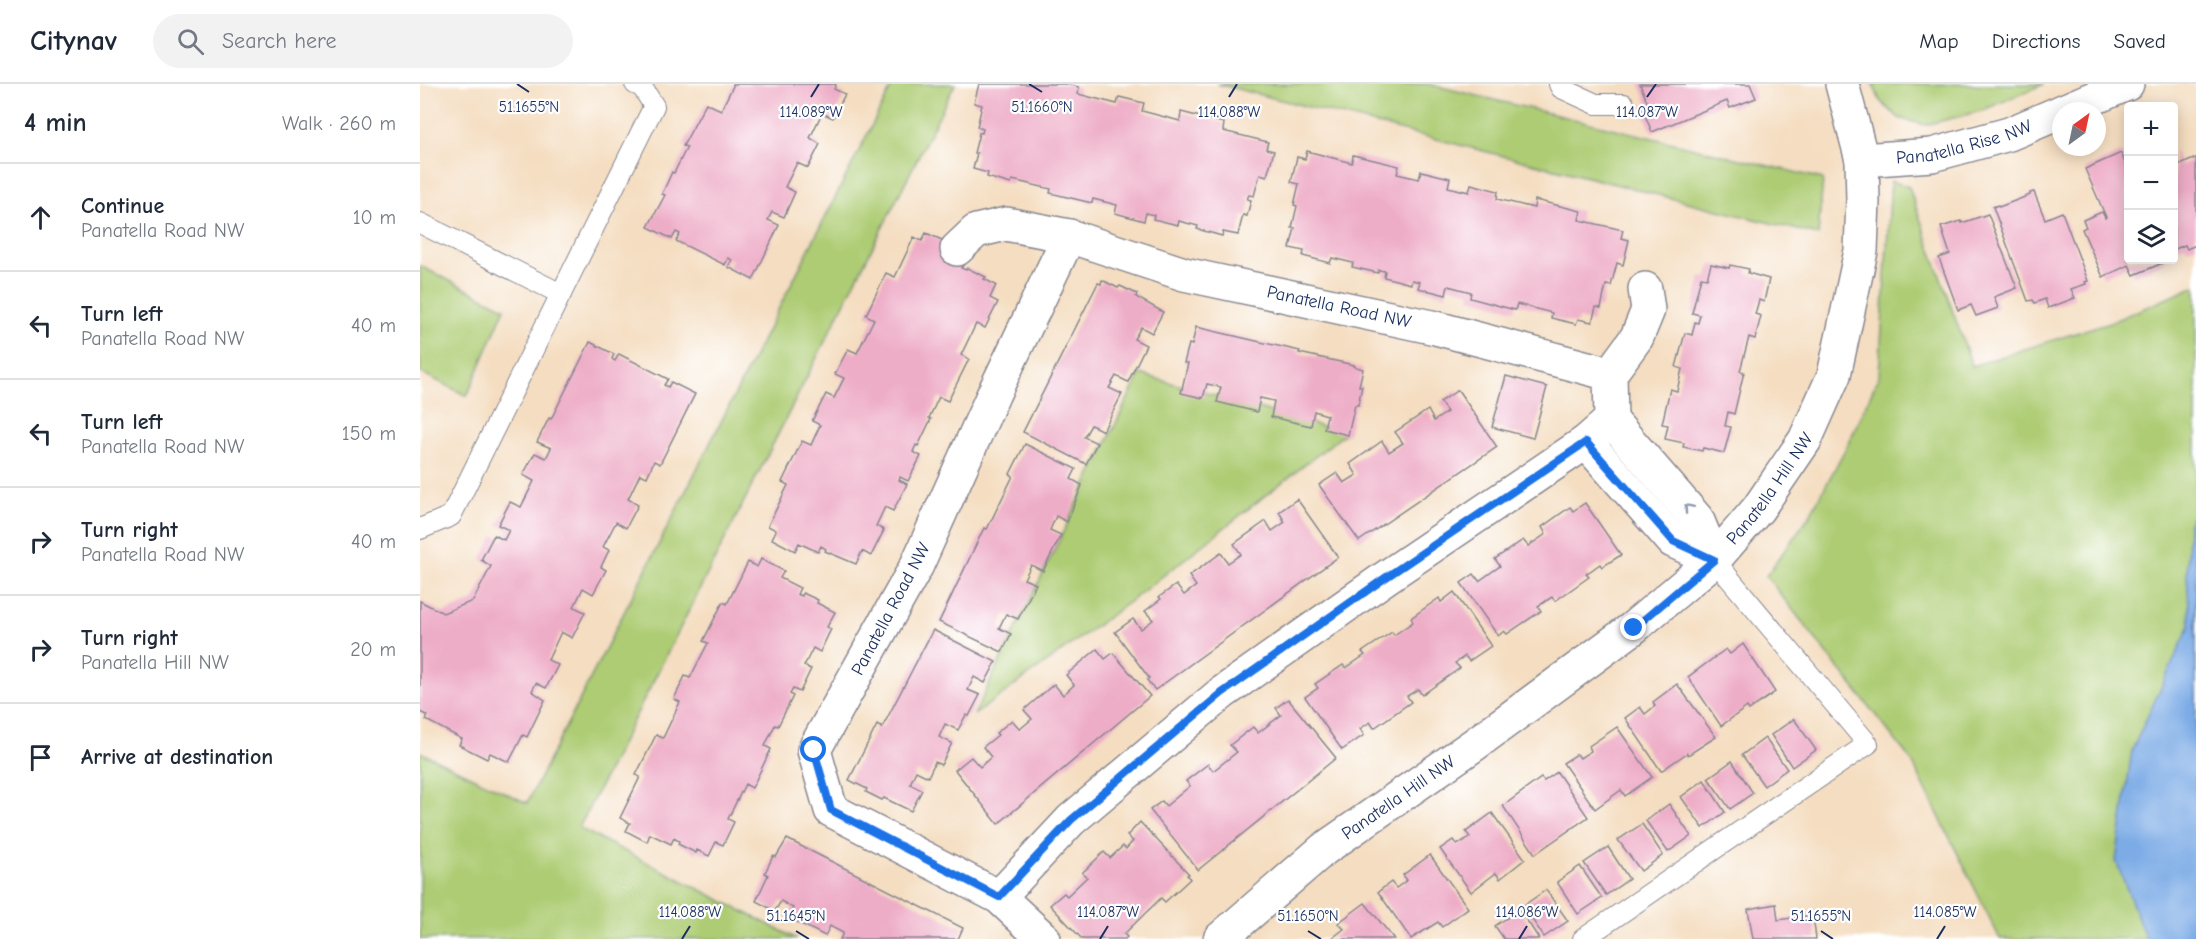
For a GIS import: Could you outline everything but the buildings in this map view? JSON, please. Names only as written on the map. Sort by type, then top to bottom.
[{"type":"street","name":"Panatella Hill NW","points":[[1220,939],[1324,849],[1475,744],[1634,628],[1714,560],[1758,509],[1805,440],[1834,375],[1861,251],[1862,160],[1842,84]]},
{"type":"street","name":"Panatella Rise NW","points":[[2084,102],[2127,84]]},
{"type":"street","name":"Panatella Rise NW","points":[[1862,160],[1932,155],[2009,134],[2052,115]]},
{"type":"street","name":"Panatella Road NW","points":[[957,249],[976,231],[1006,224],[1069,236],[1184,274],[1436,328],[1610,374]]},
{"type":"street","name":"Panatella Road NW","points":[[1044,939],[999,897],[831,810],[814,750],[917,565],[994,393],[1069,236]]},
{"type":"street","points":[[1645,289],[1648,310],[1637,337],[1610,374],[1611,420],[1697,519],[1714,560]]},
{"type":"street","points":[[999,897],[1071,820],[1222,693],[1385,578],[1586,442],[1611,420]]},
{"type":"street","points":[[1586,442],[1673,541],[1714,560]]},
{"type":"lane","points":[[420,529],[451,516],[654,106],[642,87],[635,84]]},
{"type":"lane","points":[[1559,84],[1561,88],[1596,104],[1624,104]]},
{"type":"lane","points":[[420,223],[561,294]]},
{"type":"lane","points":[[1583,939],[1868,744],[1714,560]]},
{"type":"green space","points":[[893,84],[955,84],[579,828],[797,939],[420,939],[420,752],[527,803]]},
{"type":"green space","points":[[1217,84],[1428,84],[1823,179],[1818,235]]},
{"type":"green space","points":[[1873,84],[2044,84],[1981,111],[1925,125],[1899,118],[1880,101]]},
{"type":"green space","points":[[1891,181],[1909,187],[1972,366],[2116,320],[2196,286],[2196,939],[2000,939],[1911,760],[1766,576],[1810,515],[1849,442],[1879,376]]},
{"type":"green space","points":[[420,266],[505,308],[467,396],[420,372]]},
{"type":"green space","points":[[1140,374],[1345,433],[1136,597],[974,715]]},
{"type":"water","points":[[2196,507],[2196,939],[2146,939],[2116,861],[2132,750],[2190,625],[2187,575],[2188,526]]},
{"type":"route","points":[[814,750],[831,810],[999,897],[1071,820],[1222,693],[1385,578],[1586,442],[1673,541],[1714,560],[1634,628]]}]
